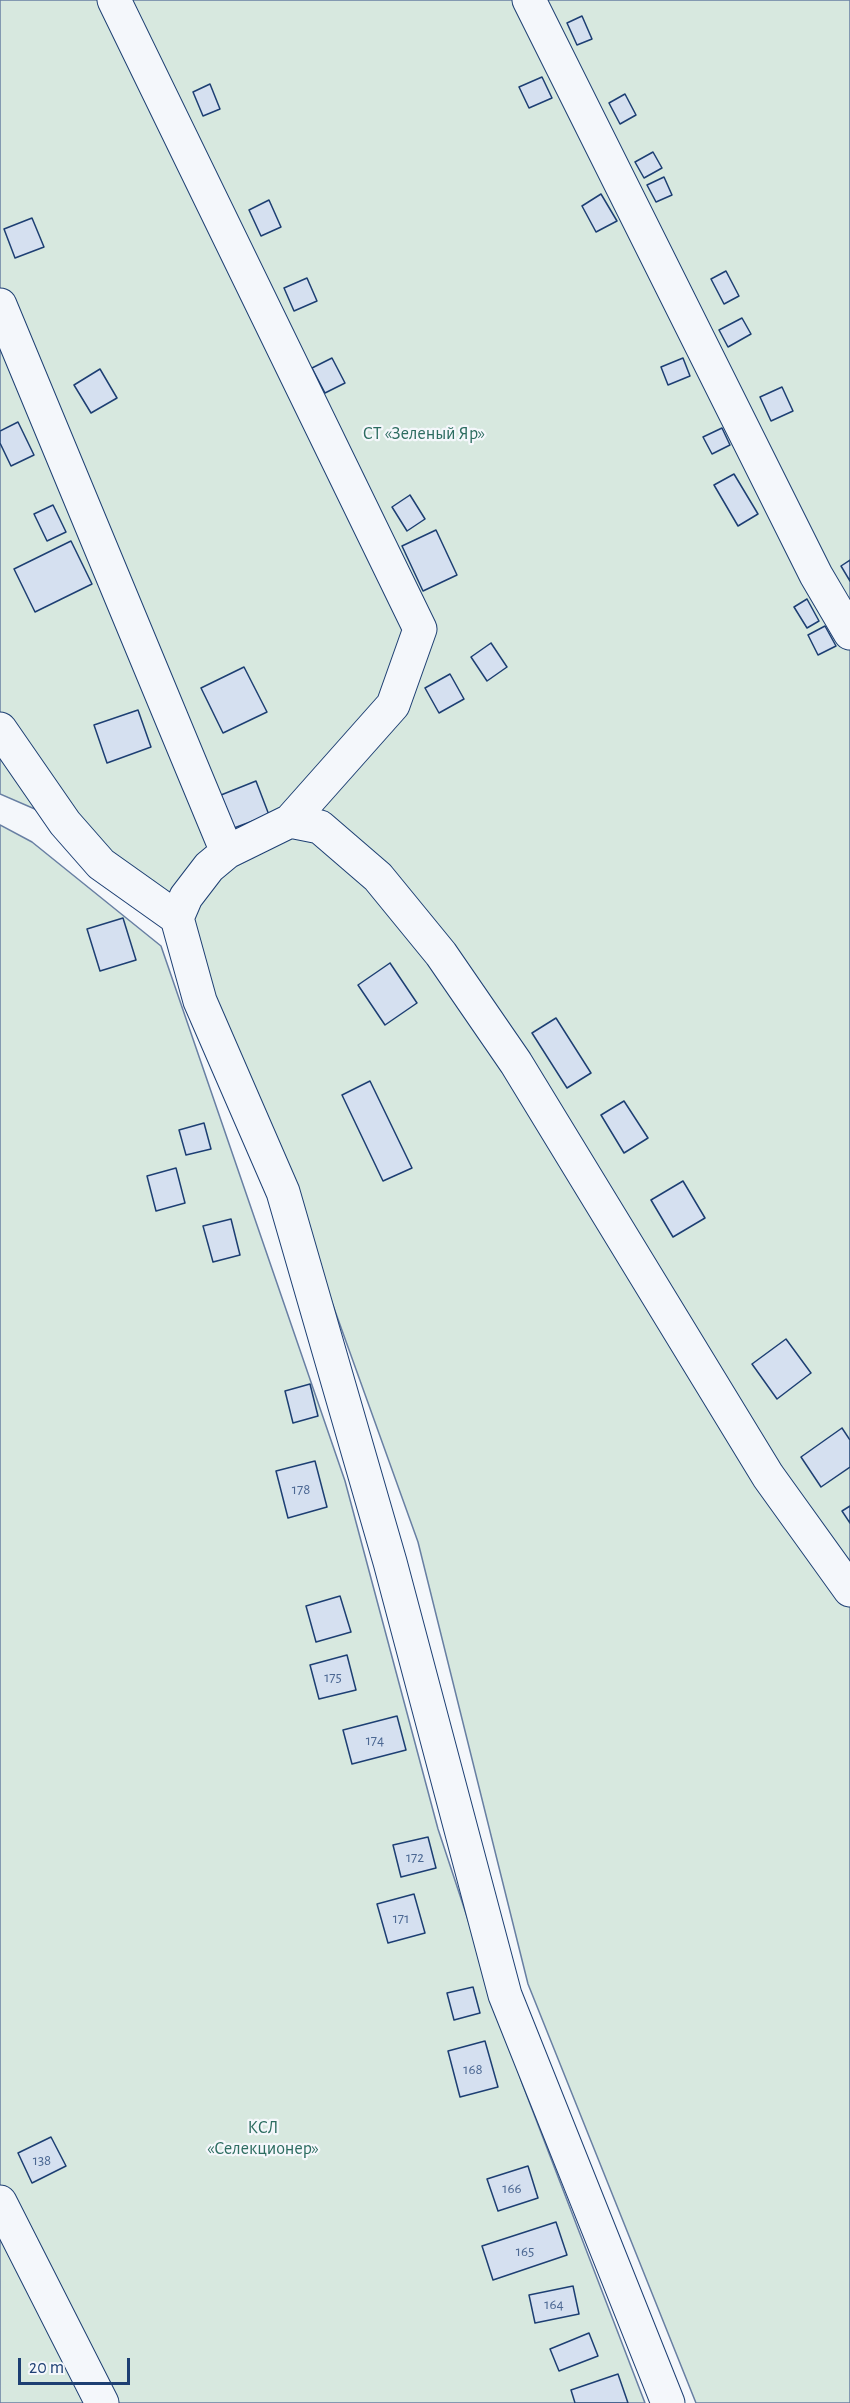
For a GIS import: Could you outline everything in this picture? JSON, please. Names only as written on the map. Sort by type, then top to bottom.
[{"type":"street","points":[[114,0],[420,629],[393,705],[290,821],[227,852],[209,867],[192,889],[177,918]]},
{"type":"street","points":[[529,0],[816,575],[850,633]]},
{"type":"street","points":[[0,305],[227,852]]},
{"type":"street","points":[[0,729],[65,823],[101,864],[177,918],[200,1001],[282,1192],[390,1562],[505,1995],[668,2403]]},
{"type":"street","points":[[290,821],[320,827],[378,877],[441,954],[516,1063],[768,1476],[850,1590]]},
{"type":"street","points":[[0,2202],[102,2403]]},
{"type":"green space","name":"СТ «Зеленый Яр»","points":[[0,0],[850,0],[850,2403],[696,2403],[528,1984],[418,1542],[311,1244],[190,932],[44,813],[0,794]]},
{"type":"green space","name":"КСЛ «Селекционер»","points":[[0,825],[32,842],[161,946],[345,1481],[438,1829],[522,2083],[645,2403],[0,2403]]},
{"type":"building","points":[[582,16],[592,39],[577,45],[567,23]]},
{"type":"building","points":[[542,77],[552,98],[529,108],[519,87]]},
{"type":"building","points":[[210,84],[220,109],[203,116],[193,92]]},
{"type":"building","points":[[625,94],[636,115],[620,124],[609,103]]},
{"type":"building","points":[[653,152],[662,168],[644,178],[635,162]]},
{"type":"building","points":[[664,177],[672,195],[656,202],[647,185]]},
{"type":"building","points":[[601,194],[617,221],[596,232],[582,206]]},
{"type":"building","points":[[269,200],[281,227],[261,236],[249,210]]},
{"type":"building","points":[[32,218],[44,247],[15,258],[4,229]]},
{"type":"building","points":[[726,271],[739,296],[724,304],[711,279]]},
{"type":"building","points":[[307,278],[317,301],[294,311],[284,288]]},
{"type":"building","points":[[742,318],[751,334],[728,347],[719,330]]},
{"type":"building","points":[[332,358],[345,383],[325,393],[312,368]]},
{"type":"building","points":[[683,358],[690,376],[668,385],[661,367]]},
{"type":"building","points":[[100,369],[117,398],[91,413],[74,385]]},
{"type":"building","points":[[782,387],[793,411],[771,421],[760,397]]},
{"type":"building","points":[[18,422],[34,455],[11,466],[0,443],[0,431]]},
{"type":"building","points":[[722,428],[730,445],[712,454],[703,437]]},
{"type":"building","points":[[734,474],[758,514],[738,526],[714,485]]},
{"type":"building","points":[[410,495],[425,519],[407,531],[392,507]]},
{"type":"building","points":[[53,505],[66,532],[47,541],[34,514]]},
{"type":"building","points":[[436,530],[457,575],[423,591],[402,546]]},
{"type":"building","points":[[71,541],[92,584],[35,612],[14,569]]},
{"type":"building","points":[[850,560],[850,581],[841,566]]},
{"type":"building","points":[[807,599],[819,621],[807,628],[794,607]]},
{"type":"building","points":[[825,626],[836,646],[818,655],[808,635]]},
{"type":"building","points":[[491,643],[507,667],[487,681],[471,657]]},
{"type":"building","points":[[244,667],[267,712],[223,733],[201,688]]},
{"type":"building","points":[[450,674],[464,699],[439,713],[425,688]]},
{"type":"building","points":[[138,710],[151,747],[107,763],[94,725]]},
{"type":"building","points":[[256,781],[269,815],[234,828],[221,795]]},
{"type":"building","points":[[123,918],[136,960],[100,971],[87,929]]},
{"type":"building","points":[[390,963],[417,1003],[385,1025],[358,985]]},
{"type":"building","points":[[556,1018],[591,1073],[567,1088],[532,1033]]},
{"type":"building","points":[[370,1081],[412,1168],[383,1181],[342,1095]]},
{"type":"building","points":[[624,1101],[648,1138],[624,1153],[601,1115]]},
{"type":"building","points":[[204,1123],[211,1149],[186,1155],[179,1130]]},
{"type":"building","points":[[176,1168],[185,1203],[156,1211],[147,1176]]},
{"type":"building","points":[[683,1181],[705,1218],[673,1237],[651,1200]]},
{"type":"building","points":[[231,1219],[240,1255],[213,1262],[203,1226]]},
{"type":"building","points":[[786,1339],[811,1373],[777,1399],[752,1364]]},
{"type":"building","points":[[310,1384],[318,1416],[293,1423],[285,1391]]},
{"type":"building","points":[[842,1428],[850,1440],[850,1467],[821,1487],[801,1457]]},
{"type":"building","points":[[315,1461],[327,1507],[288,1518],[276,1471]]},
{"type":"building","points":[[850,1506],[850,1523],[842,1511]]},
{"type":"building","points":[[340,1596],[351,1632],[316,1642],[306,1606]]},
{"type":"building","points":[[347,1655],[356,1690],[319,1699],[310,1665]]},
{"type":"building","points":[[397,1716],[406,1750],[352,1764],[343,1730]]},
{"type":"building","points":[[428,1837],[436,1868],[401,1877],[393,1845]]},
{"type":"building","points":[[414,1894],[425,1933],[388,1943],[377,1904]]},
{"type":"building","points":[[473,1987],[480,2013],[454,2020],[447,1993]]},
{"type":"building","points":[[485,2041],[498,2087],[460,2097],[448,2051]]},
{"type":"building","points":[[51,2137],[66,2166],[32,2183],[18,2153]]},
{"type":"building","points":[[528,2166],[538,2198],[498,2211],[487,2179]]},
{"type":"building","points":[[556,2222],[567,2255],[493,2280],[482,2246]]},
{"type":"building","points":[[573,2286],[579,2314],[535,2323],[529,2295]]},
{"type":"building","points":[[589,2333],[598,2356],[559,2371],[550,2349]]},
{"type":"building","points":[[618,2374],[628,2403],[575,2403],[571,2390]]}]
